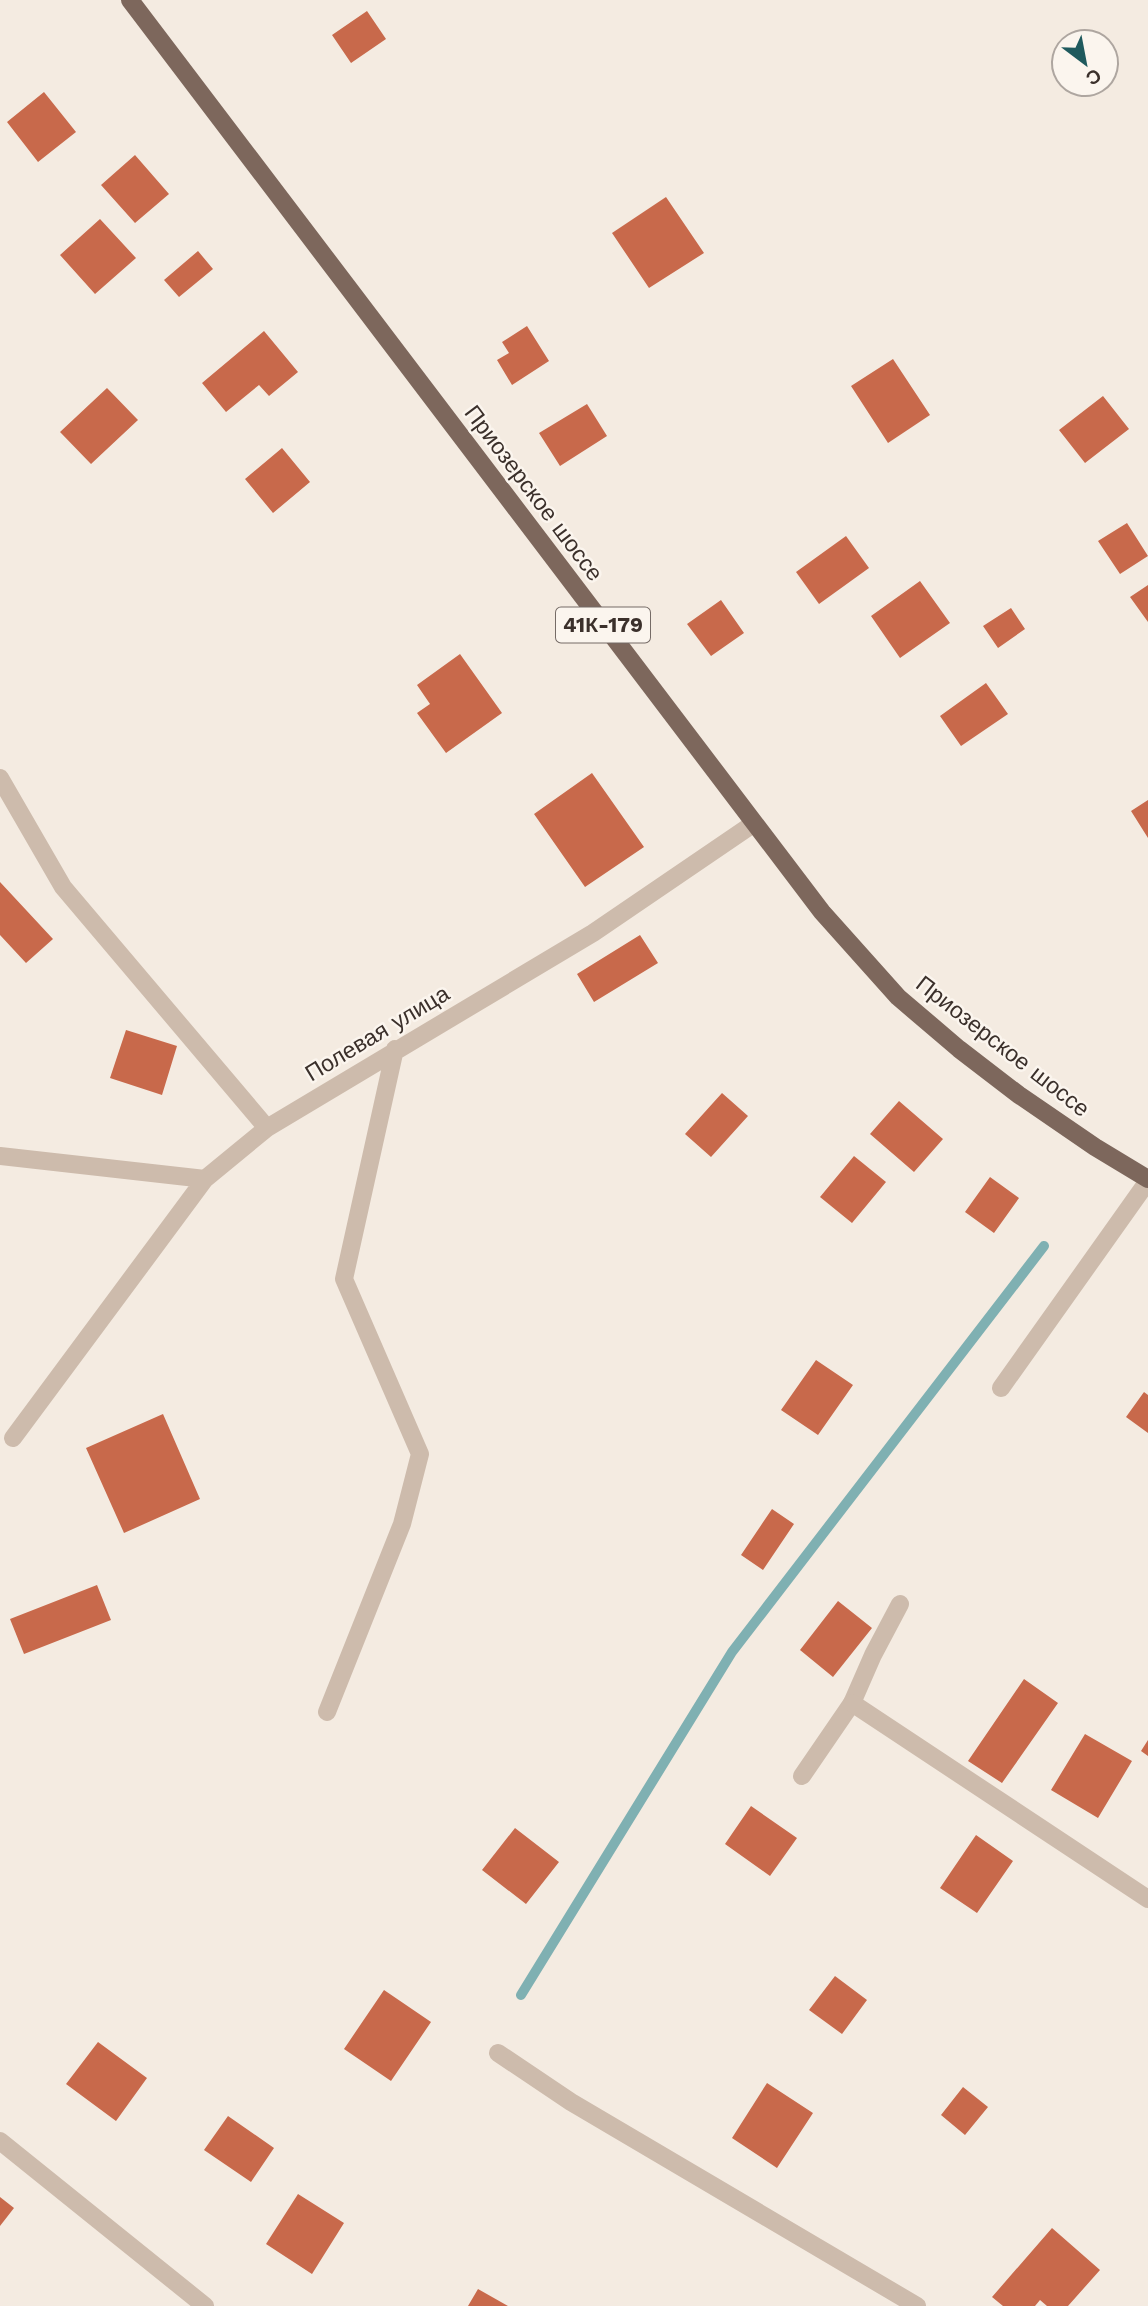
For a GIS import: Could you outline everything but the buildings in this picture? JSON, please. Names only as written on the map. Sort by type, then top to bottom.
[{"type":"main road","name":"Приозерское шоссе","points":[[130,0],[822,912],[898,998],[1019,1095],[1148,1180]]},
{"type":"street","points":[[0,778],[63,887],[267,1128]]},
{"type":"street","name":"Полевая улица","points":[[13,1438],[205,1179],[267,1128],[593,933],[753,824]]},
{"type":"street","points":[[327,1712],[402,1524],[420,1454],[344,1279],[395,1049]]},
{"type":"street","points":[[0,1156],[205,1179]]},
{"type":"street","points":[[1001,1388],[1148,1180]]},
{"type":"street","points":[[802,1776],[852,1703],[900,1604]]},
{"type":"street","points":[[852,1703],[1148,1899]]},
{"type":"street","points":[[498,2053],[571,2102],[917,2306]]},
{"type":"street","points":[[0,2141],[205,2306]]},
{"type":"waterway","points":[[521,1995],[732,1652],[1044,1246]]}]
